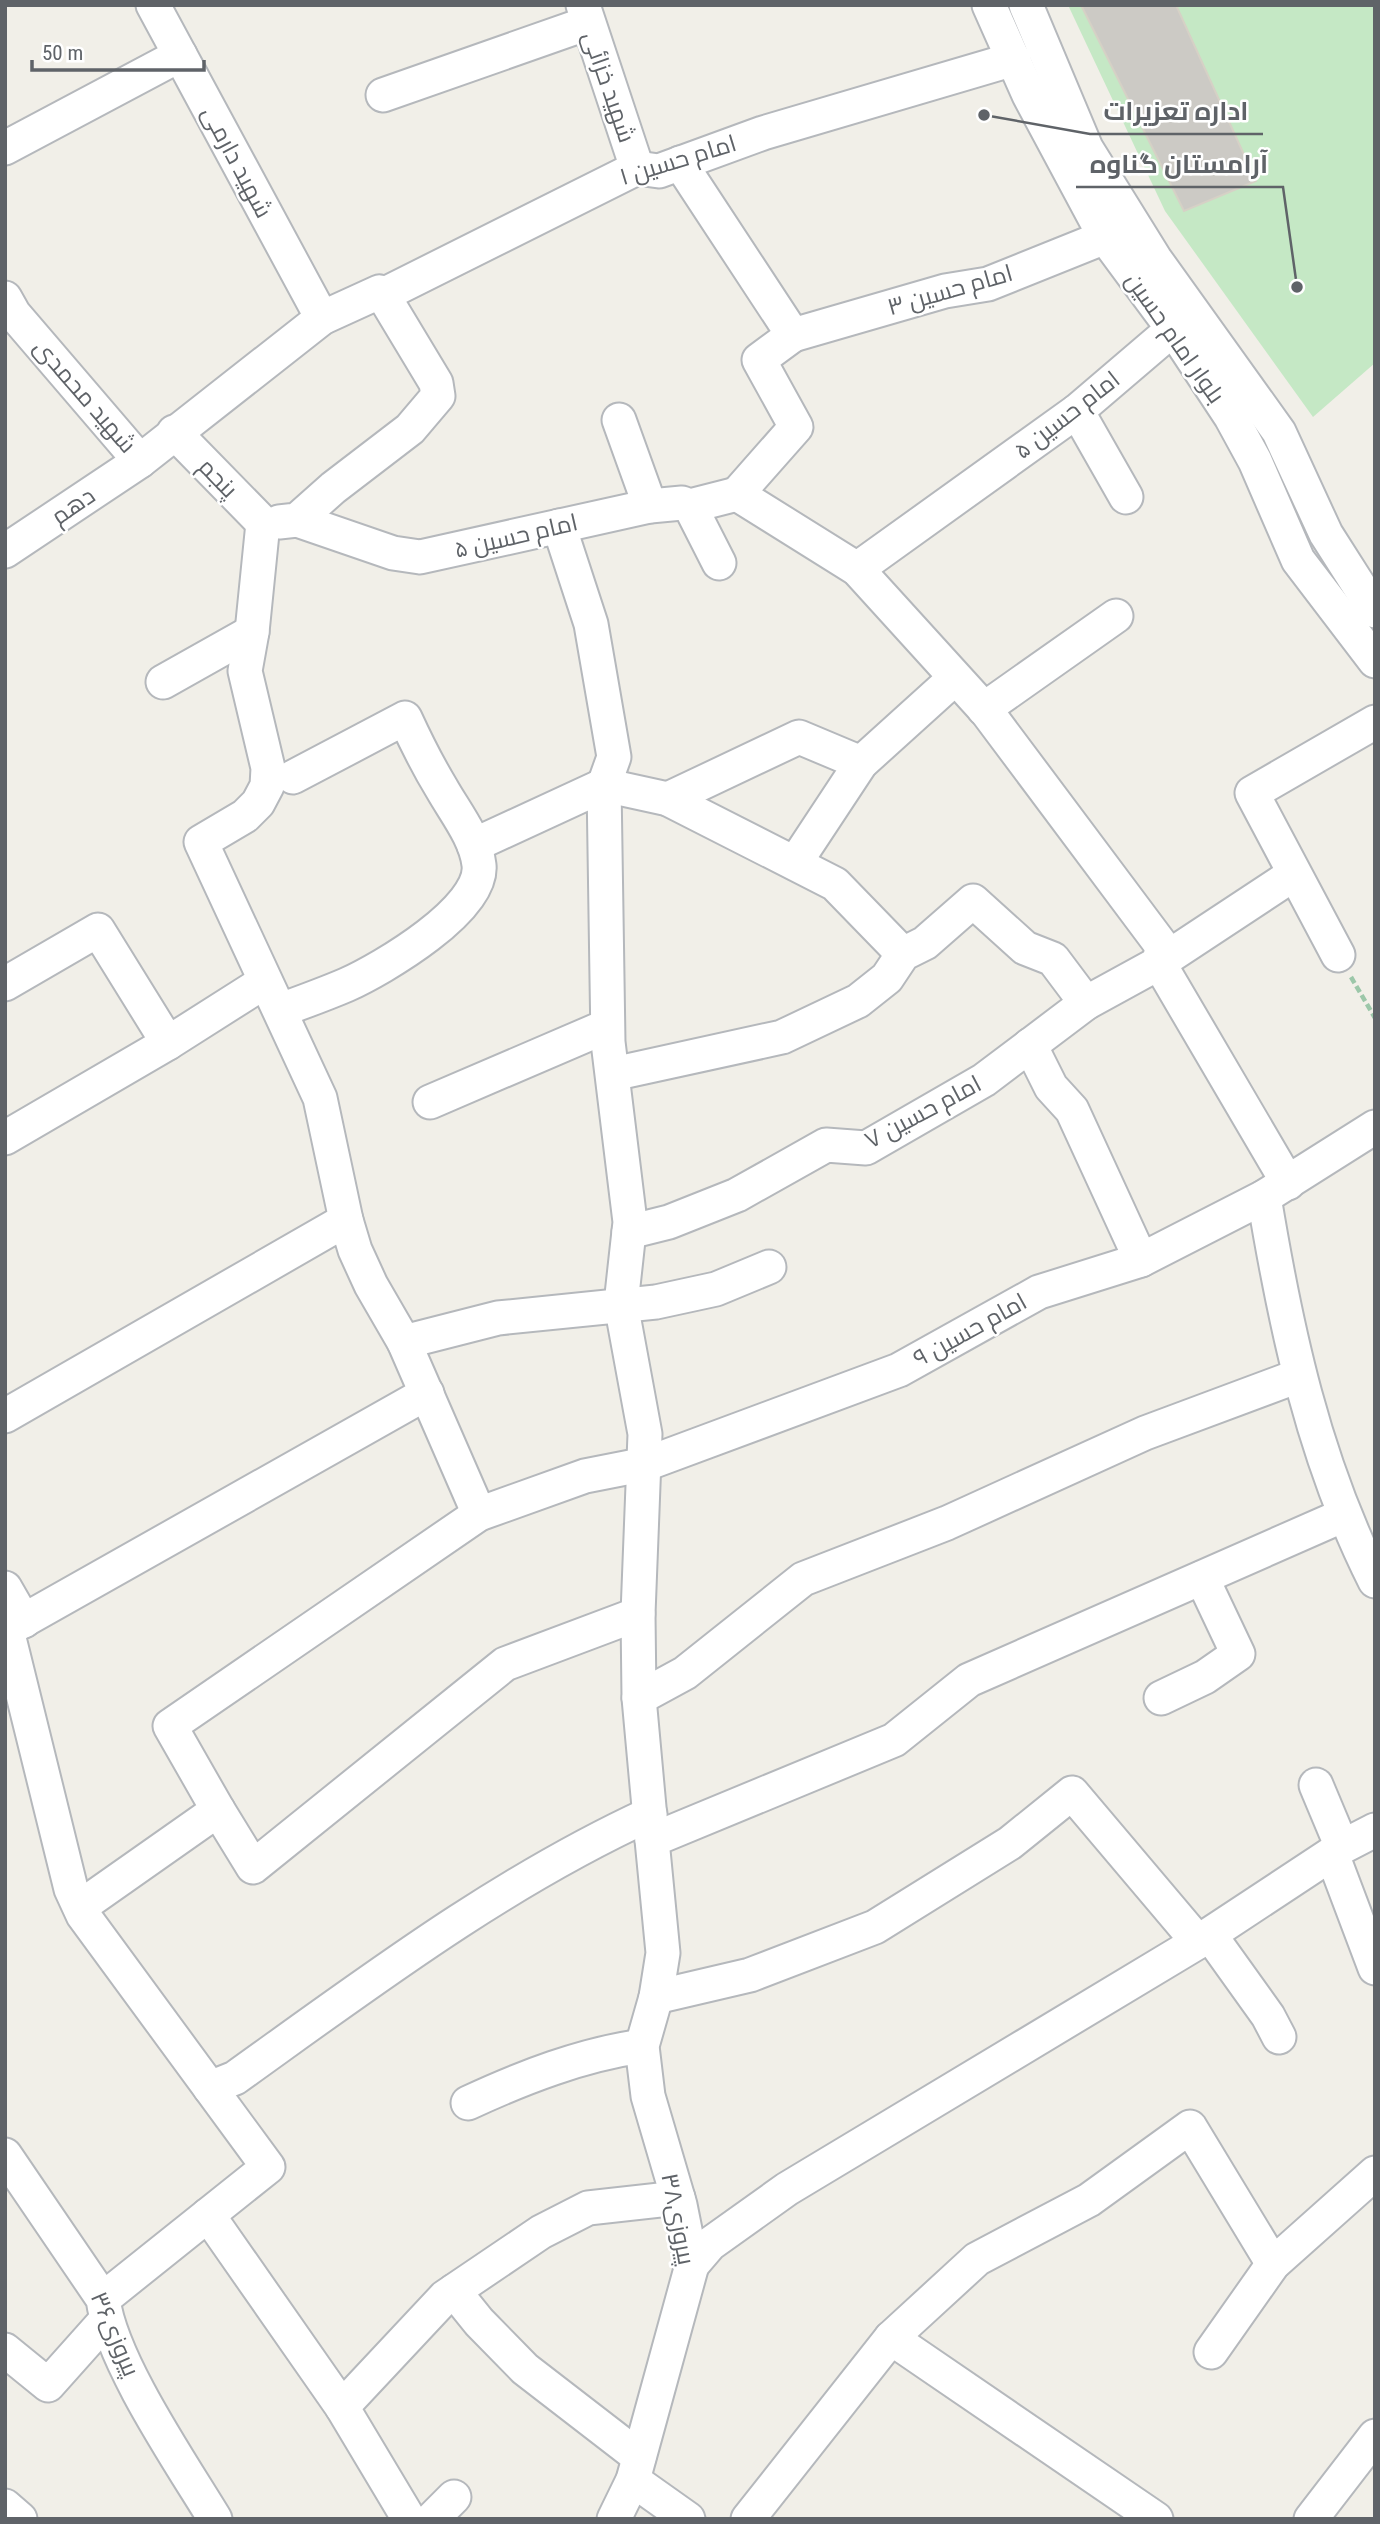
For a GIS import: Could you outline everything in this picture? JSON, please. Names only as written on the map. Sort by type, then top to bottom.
[{"type":"street","name":"شهید دارمی","points":[[153,5],[322,318]]},
{"type":"street","name":"بلوار امام حسین","points":[[989,5],[1069,175],[1105,237],[1173,329],[1231,417],[1255,461],[1298,560],[1375,661]]},
{"type":"street","points":[[1027,5],[1086,148],[1155,259],[1279,432],[1326,534],[1375,611]]},
{"type":"street","points":[[383,95],[585,14]]},
{"type":"street","name":"شهید خزائی","points":[[585,14],[637,168]]},
{"type":"street","points":[[5,148],[180,55]]},
{"type":"street","name":"امام حسین ۱","points":[[174,432],[322,318],[379,292],[383,295],[637,168],[659,171],[764,133],[1014,59]]},
{"type":"street","points":[[681,163],[793,335],[759,360],[796,427],[737,494],[856,569],[984,709],[1162,946],[1159,963],[1276,1190],[1279,1285],[1298,1376],[1344,1515],[1375,1581]]},
{"type":"street","name":"امام حسین ۳","points":[[793,335],[945,291],[988,284],[1105,237]]},
{"type":"street","points":[[383,295],[436,383],[438,396],[410,429],[333,488],[297,520],[263,523],[253,632],[245,671],[268,768],[267,786],[258,803],[244,816],[201,842],[320,1098],[346,1220],[371,1285],[404,1342],[478,1514]]},
{"type":"street","name":"شهید محمدی","points":[[8,310],[140,461]]},
{"type":"street","name":"امام حسین ۵","points":[[856,569],[1077,411],[1173,329]]},
{"type":"street","points":[[1077,411],[1126,497]]},
{"type":"street","points":[[620,420],[650,506]]},
{"type":"street","name":"دهم","points":[[5,551],[140,461],[174,432]]},
{"type":"street","name":"پنجم","points":[[174,432],[263,523]]},
{"type":"street","name":"امام حسین ۵","points":[[297,520],[393,553],[420,557],[650,506],[682,503],[690,506],[737,494]]},
{"type":"street","points":[[690,506],[719,563]]},
{"type":"street","name":"پیروزی۳۸","points":[[559,526],[593,638],[614,757],[604,785],[607,1026],[629,1232],[621,1304],[645,1434],[646,1464],[638,1614],[639,1698],[663,1953],[656,1997],[642,2046],[648,2096],[678,2198],[692,2264],[636,2469],[614,2519]]},
{"type":"street","points":[[984,709],[1116,616]]},
{"type":"street","points":[[163,682],[253,632]]},
{"type":"street","points":[[795,863],[862,762],[955,678]]},
{"type":"street","points":[[5,1138],[168,1043],[273,996],[348,984],[389,961],[439,926],[464,904],[478,879],[479,865],[474,845],[422,754],[405,718],[293,777]]},
{"type":"street","points":[[1338,955],[1252,793],[1375,722]]},
{"type":"street","points":[[668,799],[799,737],[862,762]]},
{"type":"street","points":[[474,845],[604,785],[668,799],[835,884],[903,954]]},
{"type":"street","name":"امام حسین ۷","points":[[629,1232],[668,1222],[737,1195],[826,1145],[866,1148],[984,1080],[1086,1003],[1159,963],[1294,874]]},
{"type":"street","points":[[613,1074],[782,1037],[858,1001],[887,978],[903,954],[925,943],[973,901],[1025,948],[1053,960],[1086,1003]]},
{"type":"street","points":[[5,984],[98,930],[168,1043]]},
{"type":"street","points":[[430,1102],[607,1026]]},
{"type":"street","points":[[1030,1045],[1051,1087],[1072,1110],[1141,1260]]},
{"type":"street","name":"امام حسین ۹","points":[[218,1810],[170,1726],[478,1514],[585,1476],[646,1464],[899,1370],[1039,1292],[1141,1260],[1276,1190],[1375,1127]]},
{"type":"street","points":[[10,1401],[91,1367],[346,1220]]},
{"type":"street","points":[[404,1342],[498,1318],[656,1302],[716,1289],[769,1267]]},
{"type":"street","points":[[639,1698],[685,1673],[803,1579],[947,1523],[1145,1433],[1298,1376]]},
{"type":"street","points":[[12,1627],[427,1394]]},
{"type":"street","points":[[210,2088],[235,2078],[440,1931],[587,1843],[651,1827],[894,1740],[969,1680],[1344,1515]]},
{"type":"street","points":[[1161,1698],[1205,1677],[1238,1654],[1202,1578]]},
{"type":"street","points":[[5,1588],[71,1889],[80,1908],[268,2167],[208,2215],[104,2309],[48,2385],[5,2350]]},
{"type":"street","points":[[80,1908],[218,1810],[253,1867],[505,1664],[638,1614]]},
{"type":"street","points":[[1316,1785],[1375,1968]]},
{"type":"street","points":[[656,1997],[750,1975],[876,1927],[1010,1843],[1072,1793],[1204,1938],[1268,2016],[1279,2037]]},
{"type":"street","points":[[692,2264],[710,2244],[786,2189],[1204,1938],[1337,1851],[1375,1830]]},
{"type":"street","points":[[468,2103],[520,2079],[576,2060],[642,2046]]},
{"type":"street","points":[[748,2519],[891,2338],[977,2259],[1089,2200],[1190,2127],[1273,2264]]},
{"type":"street","name":"پیروزی۳۶","points":[[5,2154],[104,2309],[136,2385],[215,2519]]},
{"type":"street","points":[[1211,2353],[1273,2264],[1375,2173]]},
{"type":"street","points":[[342,2407],[454,2291],[541,2232],[588,2208],[678,2198]]},
{"type":"street","points":[[208,2215],[342,2407],[409,2519]]},
{"type":"street","points":[[454,2291],[478,2322],[525,2369],[688,2519]]},
{"type":"street","points":[[891,2338],[1145,2516]]},
{"type":"street","points":[[1311,2519],[1375,2436]]},
{"type":"street","points":[[5,2506],[20,2519]]},
{"type":"path","points":[[1338,955],[1375,1018]]},
{"type":"green space","points":[[1068,5],[1375,5],[1375,363],[1313,417],[1165,211]]},
{"type":"building","points":[[1081,5],[1176,5],[1256,181],[1184,211]]},
{"type":"place","name":"اداره تعزیرات","points":[[984,115]]},
{"type":"place","name":"آرامستان گناوه","points":[[1297,287]]}]
